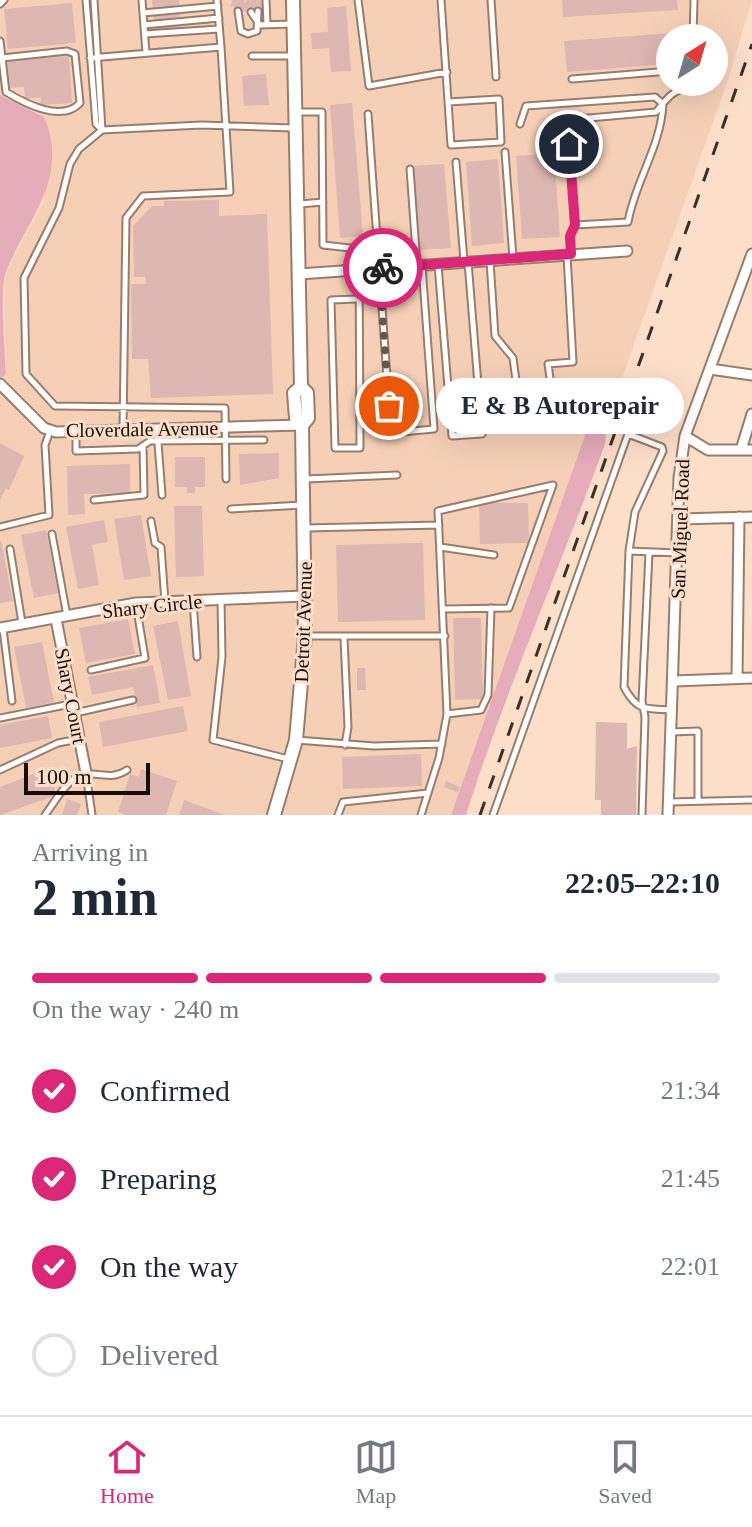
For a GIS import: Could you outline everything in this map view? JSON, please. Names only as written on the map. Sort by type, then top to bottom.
[{"type":"street","name":"Detroit Avenue","points":[[274,815],[296,740],[305,636],[305,480],[302,425],[296,418],[294,393],[301,387],[293,128],[293,0]]},
{"type":"street","points":[[299,274],[627,251]]},
{"type":"street","name":"San Miguel Road","points":[[668,815],[675,681],[679,478],[685,436],[747,284],[752,254]]},
{"type":"street","points":[[710,369],[752,375]]},
{"type":"street","name":"Cloverdale Avenue","points":[[0,384],[50,431],[302,425]]},
{"type":"street","points":[[685,436],[708,450],[747,450],[752,414]]},
{"type":"street","points":[[737,678],[739,517]]},
{"type":"street","points":[[680,519],[752,517]]},
{"type":"street","name":"Shary Circle","points":[[1,628],[136,603],[305,596]]},
{"type":"street","name":"Shary Court","points":[[56,619],[86,773]]},
{"type":"street","points":[[675,681],[752,678]]},
{"type":"lane","points":[[86,0],[96,124],[102,130]]},
{"type":"lane","points":[[94,0],[102,130]]},
{"type":"lane","points":[[142,0],[146,53]]},
{"type":"lane","points":[[266,0],[267,24]]},
{"type":"lane","points":[[358,0],[369,86],[447,72]]},
{"type":"lane","points":[[441,0],[447,72],[448,102],[451,145],[501,142],[499,99],[448,102]]},
{"type":"lane","points":[[491,0],[496,77]]},
{"type":"lane","points":[[693,24],[694,0]]},
{"type":"lane","points":[[123,430],[126,218],[143,196],[230,192],[217,3],[143,13]]},
{"type":"lane","points":[[238,11],[239,27],[244,33],[252,34],[259,25],[293,24]]},
{"type":"lane","points":[[255,12],[259,25]]},
{"type":"lane","points":[[144,25],[219,18]]},
{"type":"lane","points":[[145,34],[219,29]]},
{"type":"lane","points":[[0,41],[2,58],[6,92],[40,109],[70,109],[80,103],[75,54],[67,51],[2,58]]},
{"type":"lane","points":[[90,58],[221,47]]},
{"type":"lane","points":[[252,56],[293,56]]},
{"type":"lane","points":[[572,79],[656,72]]},
{"type":"lane","points":[[554,406],[548,364],[573,362],[569,254],[570,236],[575,225],[567,120],[656,112],[671,96]]},
{"type":"lane","points":[[520,124],[526,106],[655,97],[663,104]]},
{"type":"lane","points":[[575,225],[628,222],[632,198],[641,187],[662,128],[663,104]]},
{"type":"lane","points":[[293,112],[322,112],[323,245],[359,249],[356,299],[360,448],[335,448],[331,300],[356,299]]},
{"type":"lane","points":[[368,114],[391,433],[434,429],[410,169]]},
{"type":"lane","points":[[226,479],[225,408],[55,406],[26,374],[24,278],[59,208],[70,164],[79,149],[102,130],[227,125],[293,128]]},
{"type":"lane","points":[[505,152],[513,259]]},
{"type":"lane","points":[[438,264],[452,436],[482,434],[456,162]]},
{"type":"lane","points":[[296,204],[323,202]]},
{"type":"lane","points":[[490,260],[495,336],[513,358],[517,388]]},
{"type":"lane","points":[[493,815],[636,409]]},
{"type":"lane","points":[[252,427],[252,440]]},
{"type":"lane","points":[[156,429],[162,495]]},
{"type":"lane","points":[[0,527],[49,515],[45,445],[50,431]]},
{"type":"lane","points":[[76,431],[76,451],[138,449],[157,441],[264,440]]},
{"type":"lane","points":[[628,434],[663,449],[635,512],[629,551],[624,687],[633,704],[644,709],[673,710]]},
{"type":"lane","points":[[94,500],[144,495],[143,445]]},
{"type":"lane","points":[[305,480],[397,475]]},
{"type":"lane","points":[[421,815],[442,744],[447,714],[438,511],[553,485],[509,608],[443,609]]},
{"type":"lane","points":[[231,509],[305,505]]},
{"type":"lane","points":[[151,521],[155,543],[161,547],[165,602]]},
{"type":"lane","points":[[305,528],[439,525]]},
{"type":"lane","points":[[52,534],[68,616]]},
{"type":"lane","points":[[440,547],[494,555]]},
{"type":"lane","points":[[10,549],[22,624]]},
{"type":"lane","points":[[629,551],[679,553]]},
{"type":"lane","points":[[642,815],[649,553]]},
{"type":"lane","points":[[221,599],[222,657],[213,740],[291,760]]},
{"type":"lane","points":[[193,600],[197,657]]},
{"type":"lane","points":[[91,670],[145,658],[136,603]]},
{"type":"lane","points":[[447,714],[481,710],[488,695],[491,608]]},
{"type":"lane","points":[[1,628],[12,701]]},
{"type":"lane","points":[[305,636],[445,636]]},
{"type":"lane","points":[[344,638],[348,727],[345,745]]},
{"type":"lane","points":[[0,718],[133,700]]},
{"type":"lane","points":[[672,732],[698,731],[698,801]]},
{"type":"lane","points":[[0,770],[58,743],[79,739]]},
{"type":"lane","points":[[296,740],[345,745],[442,744]]},
{"type":"lane","points":[[45,815],[65,787],[86,773],[108,777],[127,770]]},
{"type":"lane","points":[[86,773],[92,815]]},
{"type":"lane","points":[[338,815],[343,802],[428,793]]},
{"type":"lane","points":[[669,802],[752,800]]},
{"type":"shaded area","points":[[0,0],[752,0],[728,80],[728,24],[656,24],[656,96],[722,96],[607,420],[589,425],[451,815],[0,815],[0,379],[6,374],[3,277],[44,201],[44,117],[0,95]]},
{"type":"shaded area","points":[[0,95],[44,117],[51,139],[52,160],[42,199],[5,274],[6,374],[0,379]]},
{"type":"shaded area","points":[[607,420],[605,444],[498,721],[466,815],[451,815],[589,424]]},
{"type":"building","points":[[152,0],[179,0],[181,31],[155,33]]},
{"type":"building","points":[[233,0],[244,0],[244,3],[247,0],[263,0],[263,11],[234,12],[234,6],[230,7]]},
{"type":"building","points":[[562,0],[677,0],[678,10],[563,17]]},
{"type":"building","points":[[72,3],[76,43],[8,49],[4,9]]},
{"type":"building","points":[[346,6],[351,71],[331,72],[329,48],[312,49],[311,33],[328,32],[327,8]]},
{"type":"building","points":[[656,34],[656,65],[567,72],[564,41]]},
{"type":"building","points":[[69,56],[72,103],[41,105],[41,97],[25,99],[24,87],[9,88],[7,61]]},
{"type":"building","points":[[266,74],[269,105],[244,106],[242,76]]},
{"type":"building","points":[[352,103],[363,236],[340,238],[330,105]]},
{"type":"building","points":[[554,153],[560,237],[522,239],[516,156]]},
{"type":"building","points":[[498,159],[504,243],[472,246],[466,162]]},
{"type":"building","points":[[444,164],[451,248],[419,250],[413,166]]},
{"type":"building","points":[[219,200],[219,216],[267,214],[273,394],[151,398],[148,359],[132,359],[131,284],[146,284],[145,277],[134,277],[133,226],[152,206],[164,206],[164,201]]},
{"type":"building","points":[[0,443],[24,456],[9,490],[6,488],[0,500]]},
{"type":"building","points":[[279,453],[279,478],[240,485],[239,454]]},
{"type":"building","points":[[175,457],[205,457],[205,487],[195,487],[195,493],[187,493],[187,487],[175,487]]},
{"type":"building","points":[[130,464],[130,493],[84,494],[85,514],[68,515],[67,466]]},
{"type":"building","points":[[479,503],[528,503],[529,543],[480,544]]},
{"type":"building","points":[[174,506],[202,506],[204,576],[176,577]]},
{"type":"building","points":[[141,515],[151,576],[124,580],[114,519]]},
{"type":"building","points":[[104,520],[108,542],[92,545],[99,585],[78,589],[66,527]]},
{"type":"building","points":[[46,530],[58,593],[34,598],[21,535]]},
{"type":"building","points":[[0,542],[13,601],[0,603]]},
{"type":"building","points":[[423,543],[425,620],[338,622],[336,545]]},
{"type":"building","points":[[453,618],[481,618],[483,699],[455,700]]},
{"type":"building","points":[[128,619],[135,654],[86,663],[79,628]]},
{"type":"building","points":[[178,621],[191,696],[168,700],[153,626]]},
{"type":"building","points":[[42,642],[54,702],[26,708],[14,647]]},
{"type":"building","points":[[153,665],[160,703],[137,707],[133,687],[92,695],[88,677]]},
{"type":"building","points":[[357,668],[365,668],[366,690],[357,690]]},
{"type":"building","points":[[183,706],[188,731],[103,747],[99,722]]},
{"type":"building","points":[[48,716],[52,738],[0,748],[0,725]]},
{"type":"building","points":[[596,722],[627,723],[627,749],[637,746],[636,815],[601,815],[601,800],[595,800]]},
{"type":"building","points":[[421,754],[422,786],[343,789],[342,757]]},
{"type":"building","points":[[46,769],[57,795],[0,815],[0,787]]},
{"type":"building","points":[[141,769],[177,781],[166,815],[125,815],[118,812],[130,774],[139,777]]},
{"type":"building","points":[[446,781],[460,787],[458,792],[444,787]]},
{"type":"building","points":[[67,799],[81,804],[77,815],[62,815]]},
{"type":"building","points":[[184,800],[225,815],[179,815]]},
{"type":"railway","points":[[480,815],[752,44]]},
{"type":"way so far","points":[[383,268],[379,268],[389,406]]},
{"type":"place","name":"E & B Autorepair","points":[[389,406]]},
{"type":"route","points":[[383,268],[571,254],[570,236],[575,225],[569,144]]}]
